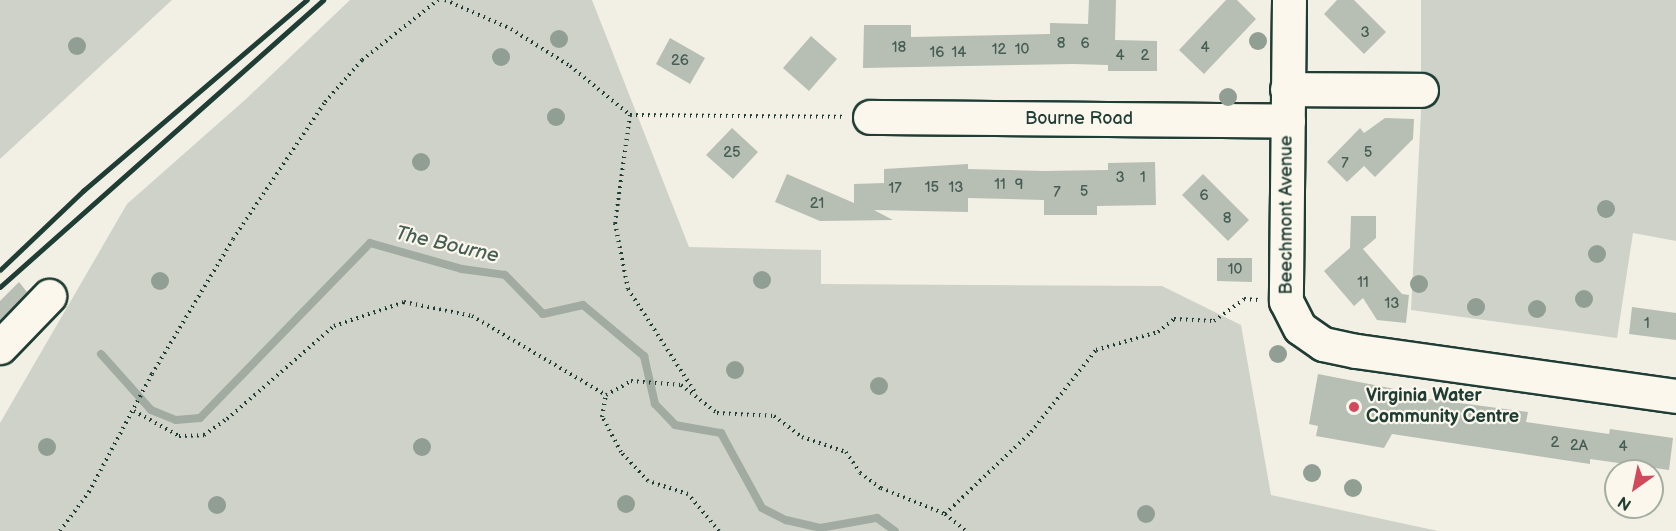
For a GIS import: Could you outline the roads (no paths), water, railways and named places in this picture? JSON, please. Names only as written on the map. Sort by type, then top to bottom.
[{"type":"street","name":"Beechmont Avenue","points":[[1288,0],[1286,301],[1300,328],[1323,344],[1428,362],[1676,396]]},
{"type":"street","name":"Bourne Road","points":[[870,117],[1287,105],[1421,90]]},
{"type":"street","points":[[0,347],[49,296]]},
{"type":"waterway","name":"The Bourne","points":[[101,354],[151,410],[176,420],[200,418],[370,243],[462,269],[505,275],[543,314],[583,305],[644,356],[655,404],[675,425],[721,433],[762,508],[786,520],[820,528],[877,518],[895,531]]},
{"type":"railway","points":[[0,270],[83,191],[307,0]]},
{"type":"railway","points":[[0,287],[323,0]]},
{"type":"place","name":"Virginia Water Community Centre","points":[[1354,407]]}]
